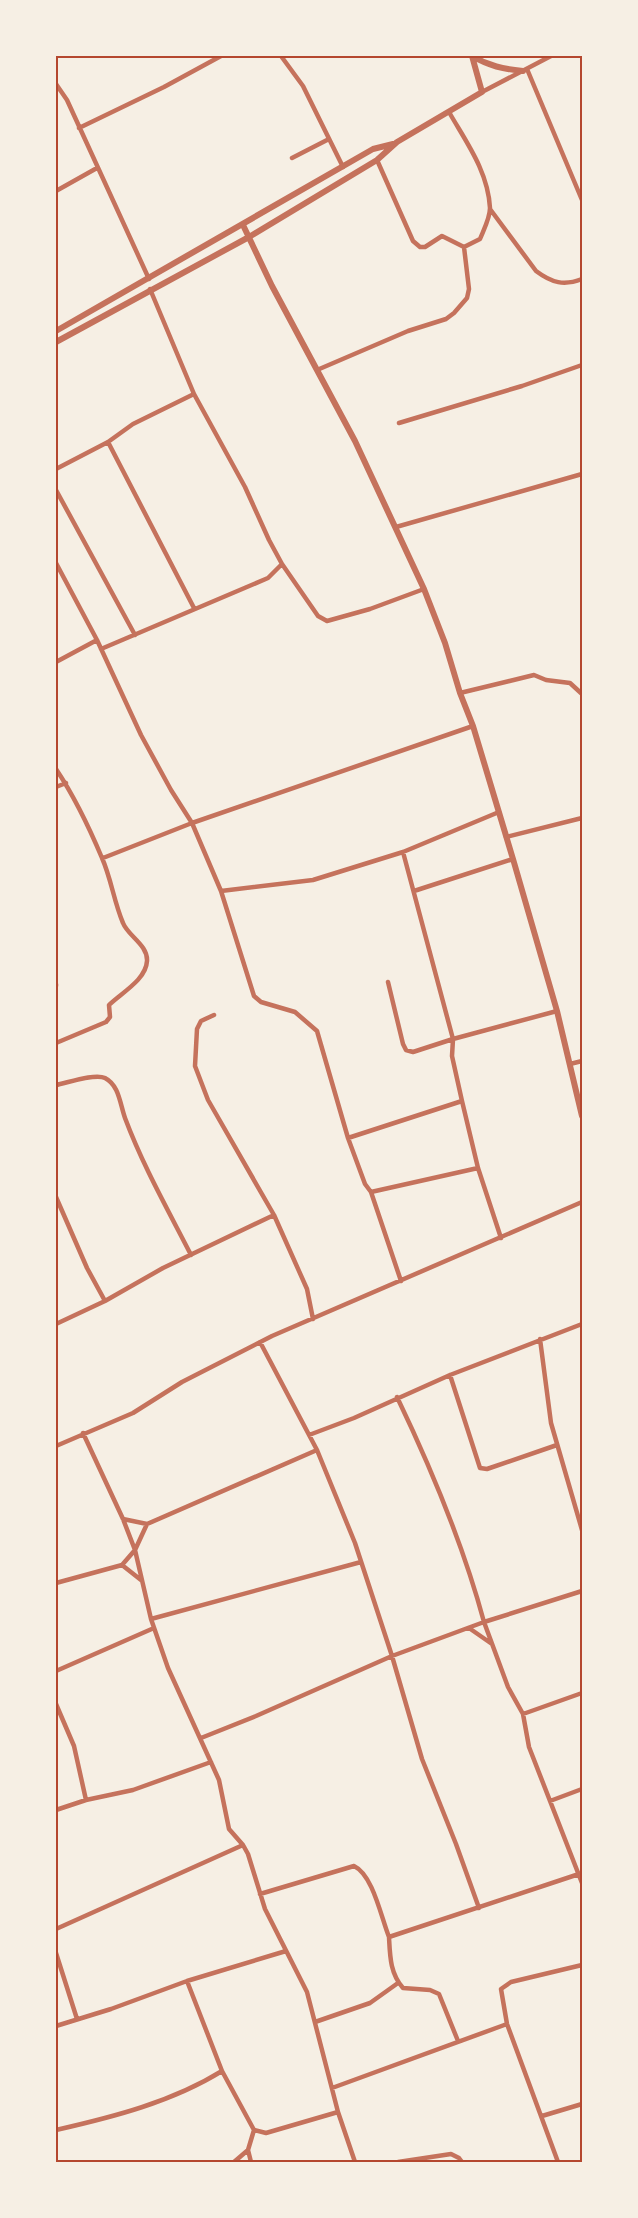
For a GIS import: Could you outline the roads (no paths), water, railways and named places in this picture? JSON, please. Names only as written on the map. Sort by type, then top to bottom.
[{"type":"street","points":[[79,128],[164,87],[221,56]]},
{"type":"street","points":[[283,56],[303,86],[343,167]]},
{"type":"street","points":[[472,56],[486,64],[504,69],[525,70]]},
{"type":"street","points":[[472,56],[482,92]]},
{"type":"street","points":[[56,342],[249,237],[377,160],[397,142],[482,92],[551,56]]},
{"type":"street","points":[[525,70],[582,200]]},
{"type":"street","points":[[56,87],[67,100],[149,279]]},
{"type":"street","points":[[449,112],[474,152],[484,175],[490,208],[488,221],[480,239],[464,247]]},
{"type":"street","points":[[292,158],[329,139]]},
{"type":"street","points":[[56,332],[373,149],[397,142]]},
{"type":"street","points":[[377,160],[417,246],[425,247],[442,236],[464,247]]},
{"type":"street","points":[[56,191],[97,168]]},
{"type":"street","points":[[490,208],[536,271],[546,279],[555,283],[568,283],[582,279]]},
{"type":"street","points":[[243,225],[272,286],[356,441],[424,589],[451,659],[499,812],[557,1011],[582,1116]]},
{"type":"street","points":[[317,370],[408,331],[446,320],[467,298],[469,289],[464,247]]},
{"type":"street","points":[[150,289],[194,394],[245,487],[269,540],[282,564],[318,616],[327,621],[370,609],[424,589]]},
{"type":"street","points":[[399,423],[522,386],[582,365]]},
{"type":"street","points":[[56,469],[108,442],[133,424],[194,394]]},
{"type":"street","points":[[108,442],[194,608]]},
{"type":"street","points":[[396,527],[582,474]]},
{"type":"street","points":[[56,490],[135,635]]},
{"type":"street","points":[[56,563],[97,640],[141,735],[192,823],[221,891],[257,1000],[296,1012],[317,1031],[348,1138],[365,1184],[371,1192],[401,1281]]},
{"type":"street","points":[[101,649],[268,578],[282,564]]},
{"type":"street","points":[[56,662],[97,640]]},
{"type":"street","points":[[460,693],[534,675],[546,680],[570,683],[582,694]]},
{"type":"street","points":[[103,858],[192,823],[473,726]]},
{"type":"street","points":[[56,769],[66,783],[103,858],[123,926],[145,951],[148,958],[133,984],[110,1005],[110,1017],[106,1022],[56,1043]]},
{"type":"street","points":[[56,787],[66,783]]},
{"type":"street","points":[[221,891],[313,880],[403,852],[499,812]]},
{"type":"street","points":[[506,837],[582,818]]},
{"type":"street","points":[[403,852],[453,1039],[452,1056],[478,1168],[501,1238]]},
{"type":"street","points":[[414,891],[513,859]]},
{"type":"street","points":[[388,982],[403,1044],[406,1050],[413,1052],[557,1011]]},
{"type":"street","points":[[213,1015],[201,1021],[196,1029],[195,1066],[208,1100],[274,1215],[307,1289],[313,1319]]},
{"type":"street","points":[[570,1064],[582,1061]]},
{"type":"street","points":[[56,1085],[94,1077],[102,1077],[110,1082],[117,1091],[149,1175],[191,1255]]},
{"type":"street","points":[[348,1138],[462,1101]]},
{"type":"street","points":[[371,1192],[478,1168]]},
{"type":"street","points":[[56,1197],[87,1268],[105,1301]]},
{"type":"street","points":[[56,1446],[143,1408],[182,1382],[260,1342],[582,1202]]},
{"type":"street","points":[[56,1324],[105,1301],[163,1268],[274,1215]]},
{"type":"street","points":[[309,1435],[354,1418],[450,1375],[582,1324]]},
{"type":"street","points":[[540,1339],[548,1407],[582,1530]]},
{"type":"street","points":[[260,1342],[317,1450],[361,1562],[392,1656],[422,1759],[479,1908]]},
{"type":"street","points":[[450,1375],[480,1468],[487,1469],[557,1445]]},
{"type":"street","points":[[397,1397],[440,1493],[468,1567],[484,1622],[508,1687],[523,1714],[529,1747],[581,1874],[582,1883]]},
{"type":"street","points":[[83,1433],[135,1550],[154,1628],[168,1668],[201,1738],[223,1793],[229,1829],[248,1854],[271,1925],[307,1992],[338,2112],[355,2163]]},
{"type":"street","points":[[123,1519],[147,1524],[317,1450]]},
{"type":"street","points":[[56,1582],[122,1565],[135,1550],[147,1524]]},
{"type":"street","points":[[151,1619],[361,1562]]},
{"type":"street","points":[[122,1565],[142,1581]]},
{"type":"street","points":[[201,1738],[392,1656],[484,1622],[582,1591]]},
{"type":"street","points":[[56,1671],[154,1628]]},
{"type":"street","points":[[468,1628],[492,1644]]},
{"type":"street","points":[[523,1714],[582,1693]]},
{"type":"street","points":[[56,1704],[74,1746],[86,1800]]},
{"type":"street","points":[[56,1810],[86,1800],[133,1790],[211,1762]]},
{"type":"street","points":[[550,1801],[582,1789]]},
{"type":"street","points":[[56,1929],[243,1845]]},
{"type":"street","points":[[260,1894],[354,1866],[361,1869],[370,1883],[389,1937],[390,1959],[395,1979],[403,1988],[430,1990],[439,1995],[458,2041]]},
{"type":"street","points":[[389,1937],[581,1874]]},
{"type":"street","points":[[56,2026],[187,1981],[286,1951]]},
{"type":"street","points":[[56,1953],[76,2019]]},
{"type":"street","points":[[558,2163],[507,2024],[501,1989],[511,1982],[582,1965]]},
{"type":"street","points":[[187,1981],[222,2071],[254,2130],[248,2150],[251,2163]]},
{"type":"street","points":[[315,2022],[370,2003],[398,1983]]},
{"type":"street","points":[[332,2088],[507,2024]]},
{"type":"street","points":[[56,2130],[98,2120],[185,2092],[222,2071]]},
{"type":"street","points":[[542,2116],[582,2104]]},
{"type":"street","points":[[254,2130],[266,2133],[338,2112]]},
{"type":"street","points":[[234,2163],[248,2150]]},
{"type":"street","points":[[398,2163],[451,2154],[459,2158],[462,2163]]}]
